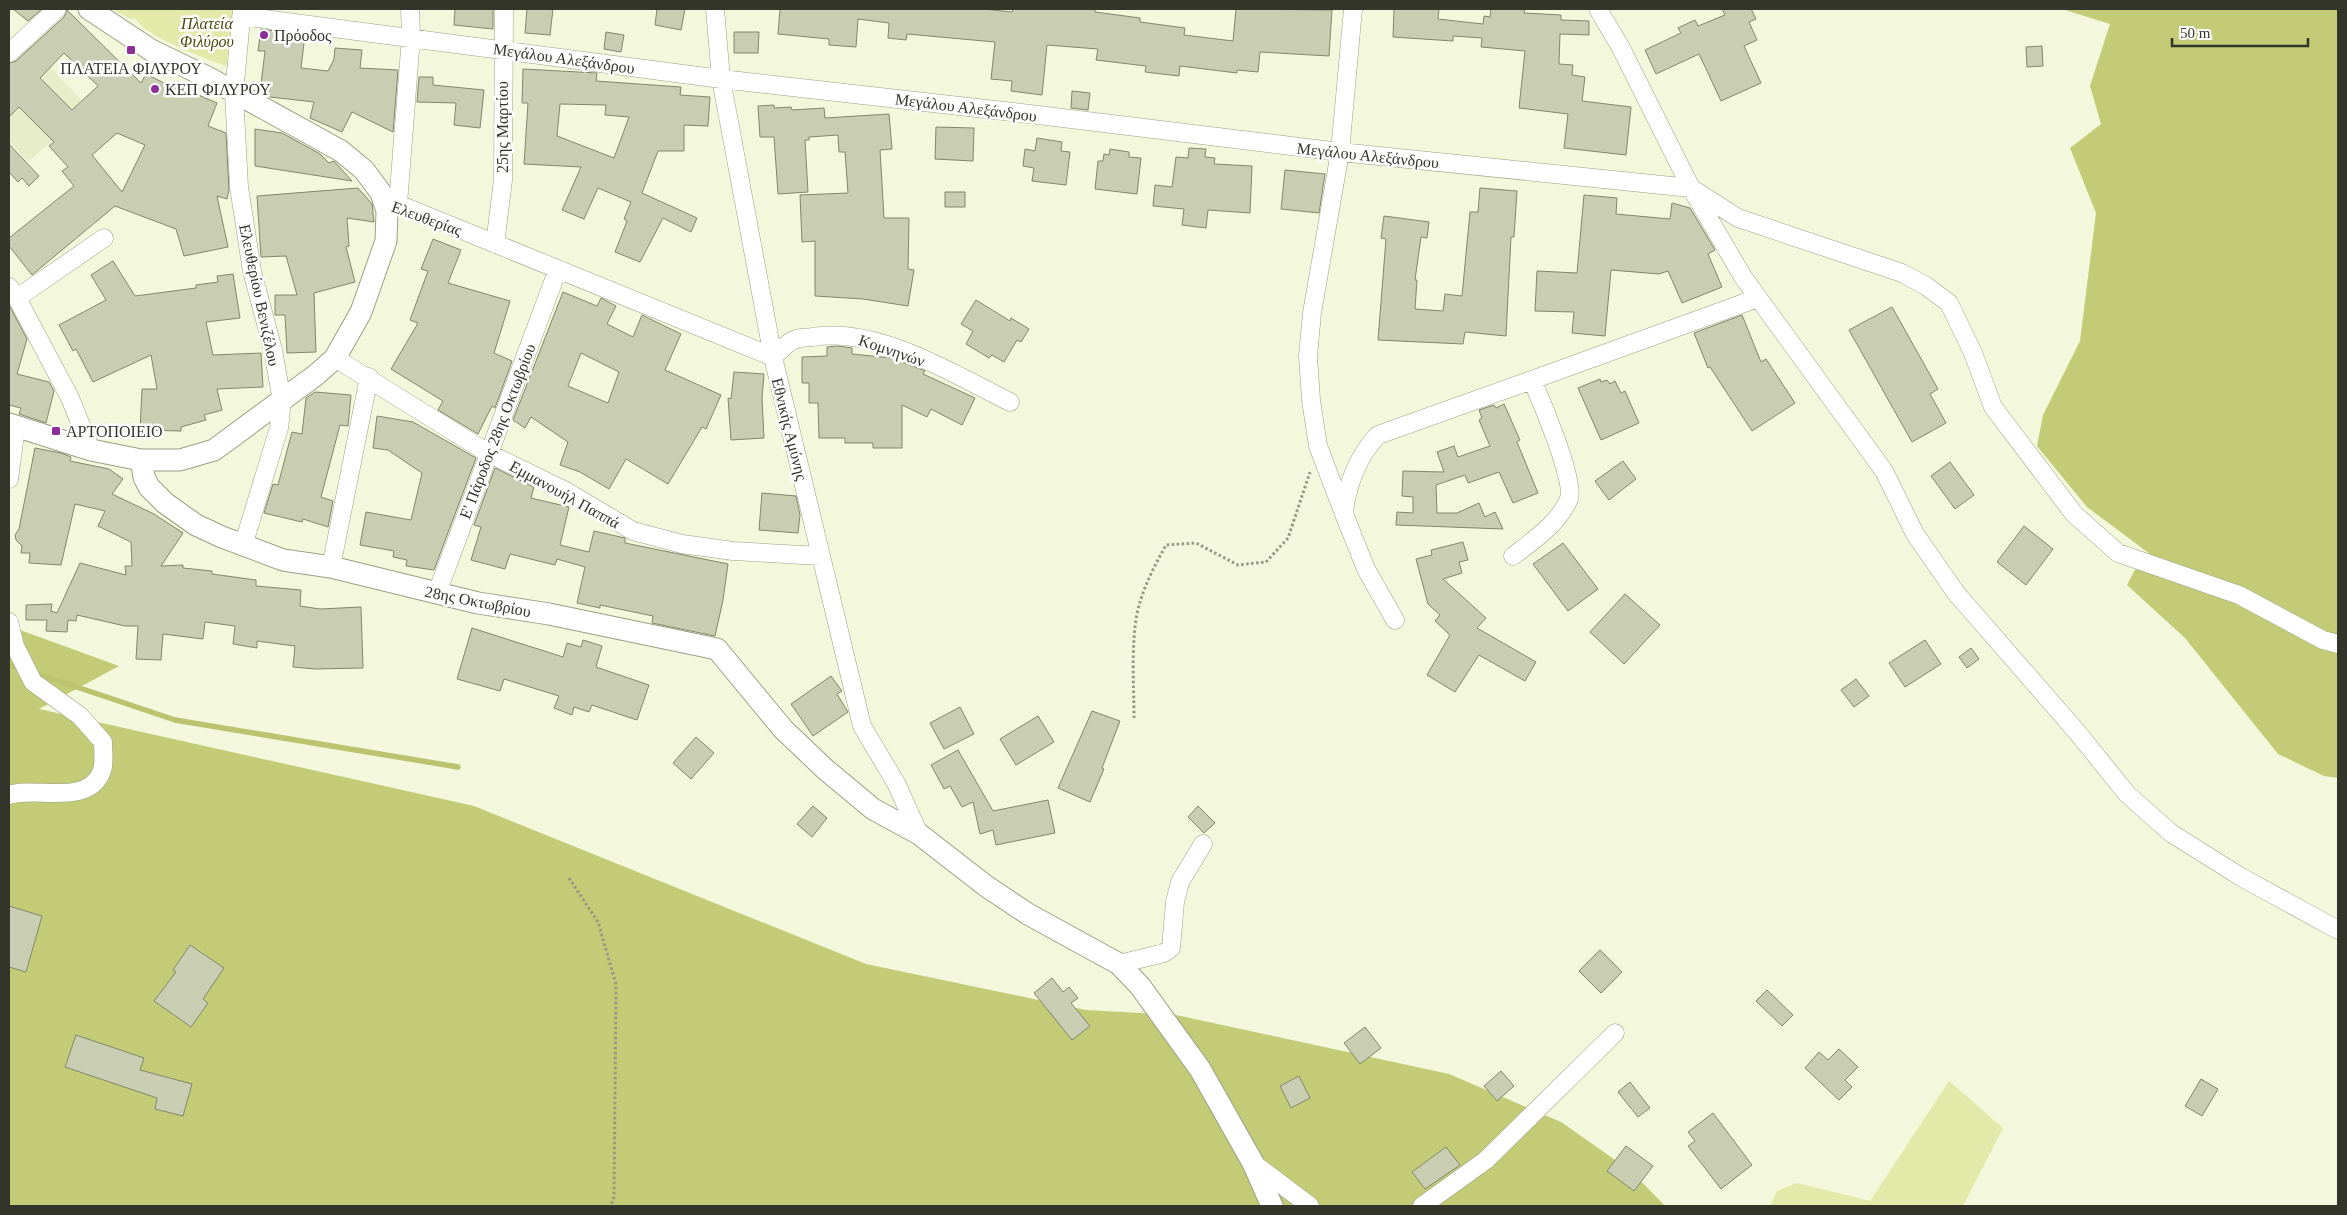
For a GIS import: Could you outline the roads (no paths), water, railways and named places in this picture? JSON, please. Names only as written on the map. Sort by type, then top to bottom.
[{"type":"street","points":[[9,54],[57,9]]},
{"type":"street","name":"Ελευθερίας","points":[[89,9],[151,50],[340,151],[372,180],[392,204],[558,269],[773,357]]},
{"type":"street","points":[[9,478],[13,425],[91,450],[141,460],[180,460],[204,454],[228,441],[282,401],[334,358],[361,312],[377,271],[388,231],[411,37],[410,9]]},
{"type":"street","name":"25ης Μαρτίου","points":[[495,244],[503,180],[502,50],[504,9]]},
{"type":"street","name":"Εθνικής Αμύνης","points":[[715,9],[721,79],[773,357],[862,726],[896,783],[919,834]]},
{"type":"street","points":[[1354,9],[1340,152],[1312,313],[1308,356],[1311,400],[1318,446],[1366,569],[1395,620]]},
{"type":"street","points":[[1598,9],[1621,48],[1690,188],[1743,277],[1884,471],[1915,534],[1956,593],[2077,732],[2127,794],[2171,833],[2241,877],[2338,930]]},
{"type":"street","name":"Ελευθερίου Βενιζέλου","points":[[242,12],[234,93],[236,147],[244,229],[252,271],[273,350],[282,401],[279,428],[243,546]]},
{"type":"street","name":"Μεγάλου Αλεξάνδρου","points":[[242,12],[502,50],[721,79],[1340,152],[1690,188]]},
{"type":"street","points":[[1690,188],[1711,203],[1738,218],[1902,274],[1926,286],[1949,303],[1973,353],[1993,407],[2074,514],[2118,553],[2239,595],[2323,640],[2338,644]]},
{"type":"street","points":[[91,450],[70,398],[13,293],[104,238]]},
{"type":"street","name":"Ε' Πάροδος 28ης Οκτωβρίου","points":[[436,593],[558,269]]},
{"type":"street","points":[[1344,514],[1347,488],[1365,449],[1378,435],[1758,298]]},
{"type":"street","name":"Κομνηνών","points":[[773,357],[794,340],[818,336],[856,336],[897,349],[928,362],[1010,402]]},
{"type":"street","name":"Εμμανουήλ Παππά","points":[[334,358],[368,377],[488,453],[564,490],[633,532],[682,544],[724,550],[821,556]]},
{"type":"street","points":[[331,567],[368,377]]},
{"type":"street","points":[[1513,556],[1552,524],[1570,498],[1570,484],[1566,466],[1532,380]]},
{"type":"street","name":"28ης Οκτωβρίου","points":[[141,460],[144,477],[149,487],[165,504],[196,525],[243,546],[283,560],[331,567],[436,593],[717,649],[783,729],[825,769],[873,809],[919,834],[986,886],[1028,914],[1119,964],[1140,986],[1200,1069],[1253,1163],[1272,1206]]},
{"type":"street","points":[[9,622],[15,646],[33,682],[80,716],[103,742],[102,773],[89,788],[61,794],[9,795]]},
{"type":"street","points":[[1119,964],[1164,953],[1170,948],[1175,902],[1180,882],[1203,844]]},
{"type":"street","points":[[1422,1206],[1486,1160],[1615,1032]]},
{"type":"street","points":[[1253,1163],[1310,1206]]},
{"type":"waterway","points":[[9,665],[23,669]]},
{"type":"waterway","points":[[32,672],[175,720],[458,767]]},
{"type":"place","name":"Πρόοδος","points":[[264,35]]},
{"type":"place","name":"ΠΛΑΤΕΙΑ ΦΙΛΥΡΟΥ","points":[[131,50]]},
{"type":"place","name":"ΚΕΠ ΦΙΛΥΡΟΥ","points":[[155,89]]},
{"type":"place","name":"ΑΡΤΟΠΟΙΕΙΟ","points":[[56,431]]},
{"type":"park label","name":"Πλατεία Φιλύρου","points":[[207,32]]}]
